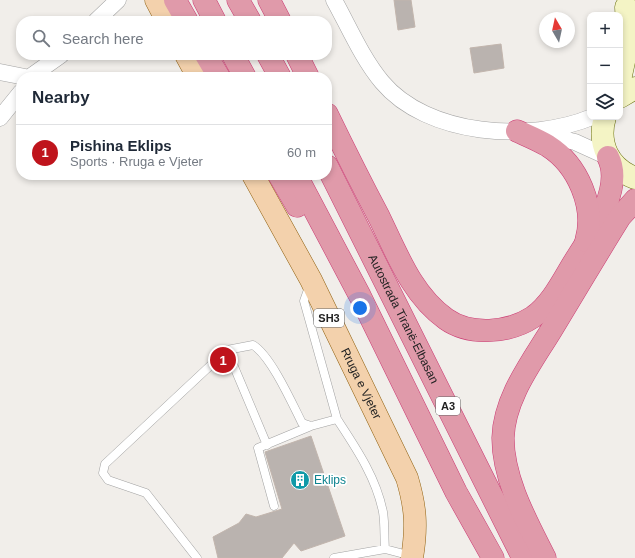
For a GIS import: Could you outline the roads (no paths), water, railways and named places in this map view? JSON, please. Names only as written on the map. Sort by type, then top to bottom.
[{"type":"highway","points":[[175,0],[184,16]]},
{"type":"highway","points":[[204,0],[212,16]]},
{"type":"highway","points":[[238,0],[247,16]]},
{"type":"highway","points":[[269,0],[274,16]]},
{"type":"highway","points":[[269,0],[277,16]]},
{"type":"highway","points":[[209,60],[216,72]]},
{"type":"highway","points":[[236,60],[242,72]]},
{"type":"highway","points":[[271,60],[277,72]]},
{"type":"highway","points":[[292,60],[298,72]]},
{"type":"highway","points":[[300,60],[306,72]]},
{"type":"highway","points":[[332,124],[413,284],[432,308],[455,324],[472,329],[494,330],[512,326],[533,317],[556,292],[597,225],[608,197],[612,168],[608,157]]},
{"type":"highway","points":[[518,131],[549,146],[567,163],[582,186],[587,210],[588,233],[584,246]]},
{"type":"highway","points":[[332,156],[373,255]]},
{"type":"highway","name":"Autostrada Tiranë-Elbasan","points":[[332,176],[373,255],[523,558]]},
{"type":"highway","points":[[282,180],[323,251],[360,296]]},
{"type":"highway","name":"A3","points":[[299,180],[360,296],[456,492],[493,558]]},
{"type":"highway","points":[[545,558],[508,475],[503,439],[505,419],[518,386],[543,343],[620,217],[635,200]]},
{"type":"main road","points":[[156,0],[165,16]]},
{"type":"main road","points":[[625,4],[635,28]]},
{"type":"main road","points":[[623,66],[628,43],[625,4]]},
{"type":"main road","points":[[189,60],[195,72]]},
{"type":"main road","points":[[623,95],[635,88]]},
{"type":"main road","points":[[605,120],[602,136],[608,157],[616,168],[635,178]]},
{"type":"main road","name":"Rruga e Vjeter","points":[[256,180],[311,280],[407,478],[414,503],[415,524],[412,557]]},
{"type":"street","points":[[101,16],[118,0]]},
{"type":"street","points":[[334,0],[369,64],[382,82],[400,100],[429,116],[457,126],[518,131],[554,136],[575,142],[608,157]]},
{"type":"street","points":[[37,72],[54,60]]},
{"type":"street","points":[[0,72],[16,75]]},
{"type":"street","points":[[0,118],[16,98]]},
{"type":"street","points":[[518,131],[552,129],[587,118]]},
{"type":"lane","points":[[311,280],[304,301],[338,419],[361,455],[374,483],[383,512],[385,549]]},
{"type":"lane","points":[[197,558],[146,493],[108,480],[103,473],[105,464],[227,350],[254,345],[260,349],[302,423],[311,426]]},
{"type":"lane","points":[[227,350],[267,445]]},
{"type":"lane","points":[[274,506],[258,448],[311,426],[338,419]]},
{"type":"lane","points":[[334,558],[385,549],[412,557]]},
{"type":"place","name":"Pishina Eklips","points":[[223,360]]},
{"type":"place","name":"Eklips","points":[[300,480]]}]
